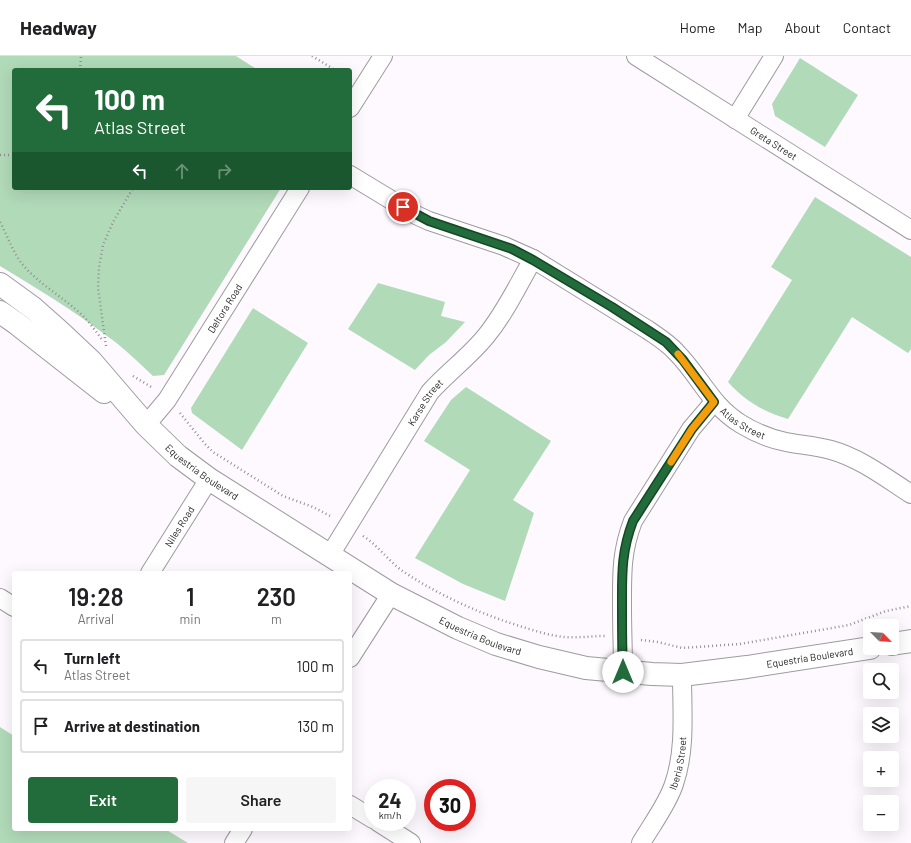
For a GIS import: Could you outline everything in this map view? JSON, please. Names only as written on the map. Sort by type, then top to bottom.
[{"type":"street","points":[[352,104],[383,56]]},
{"type":"street","name":"Greta Street","points":[[636,56],[911,230]]},
{"type":"street","points":[[735,119],[774,56]]},
{"type":"street","name":"Atlas Street","points":[[352,176],[416,215],[429,221],[504,246],[533,260],[612,307],[666,342],[685,363],[714,402],[732,419],[742,425],[784,442],[831,450],[848,456],[866,465],[911,494]]},
{"type":"street","name":"Deltora Road","points":[[146,425],[167,400],[299,190]]},
{"type":"street","name":"Karse Street","points":[[330,555],[430,392],[473,351],[488,334],[506,307],[533,260]]},
{"type":"street","name":"Equestria Boulevard","points":[[0,284],[22,299],[59,331],[90,361],[146,425],[173,452],[209,479],[391,594],[458,628],[496,644],[539,657],[586,668],[652,674],[682,674],[747,667],[863,649]]},
{"type":"street","name":"Equestria Boulevard","points":[[0,312],[146,425]]},
{"type":"street","points":[[623,672],[622,564],[629,532],[633,521],[692,429],[714,402]]},
{"type":"street","name":"Niles Road","points":[[151,571],[209,479]]},
{"type":"street","points":[[352,655],[391,594]]},
{"type":"street","points":[[0,598],[12,606]]},
{"type":"street","points":[[899,643],[911,641]]},
{"type":"street","name":"Iberia Street","points":[[641,843],[668,800],[679,767],[682,751],[682,674]]},
{"type":"street","points":[[352,806],[364,814]]},
{"type":"street","points":[[234,843],[242,831]]},
{"type":"street","points":[[392,831],[411,843]]},
{"type":"path","points":[[80,68],[81,56]]},
{"type":"path","points":[[312,56],[332,68]]},
{"type":"path","points":[[0,155],[12,155]]},
{"type":"path","points":[[106,346],[98,288],[99,268],[104,245],[113,222],[132,190]]},
{"type":"path","points":[[0,222],[15,254],[24,266],[40,282],[84,317],[110,352]]},
{"type":"path","points":[[131,375],[147,384],[167,400],[184,416],[205,444],[213,452],[283,496],[313,507],[347,526],[376,545],[403,572],[479,612],[550,635],[565,637],[594,636],[654,641],[682,648],[740,644],[849,625],[886,611],[911,606]]},
{"type":"green space","points":[[0,56],[236,56],[255,68],[12,68],[12,190],[280,190],[164,375],[153,376],[125,350],[94,326],[0,266]]},
{"type":"green space","points":[[800,58],[858,95],[825,147],[775,116],[772,104]]},
{"type":"green space","points":[[815,197],[911,257],[911,349],[908,353],[852,317],[788,419],[755,405],[741,395],[728,382],[792,280],[771,267]]},
{"type":"green space","points":[[378,283],[445,302],[441,316],[465,322],[446,342],[429,355],[415,370],[348,329]]},
{"type":"green space","points":[[253,308],[308,343],[242,450],[192,413],[191,408]]},
{"type":"green space","points":[[466,387],[551,441],[513,500],[534,513],[505,601],[463,584],[415,558],[470,470],[424,441],[451,400]]},
{"type":"green space","points":[[0,727],[12,735],[12,831],[168,831],[188,843],[0,843]]},
{"type":"slow traffic","points":[[671,462],[699,418],[714,402],[678,354]]},
{"type":"route","points":[[403,207],[429,221],[512,249],[568,280],[612,307],[666,342],[683,360],[714,402],[699,418],[633,521],[629,532],[622,564],[623,672]]}]
